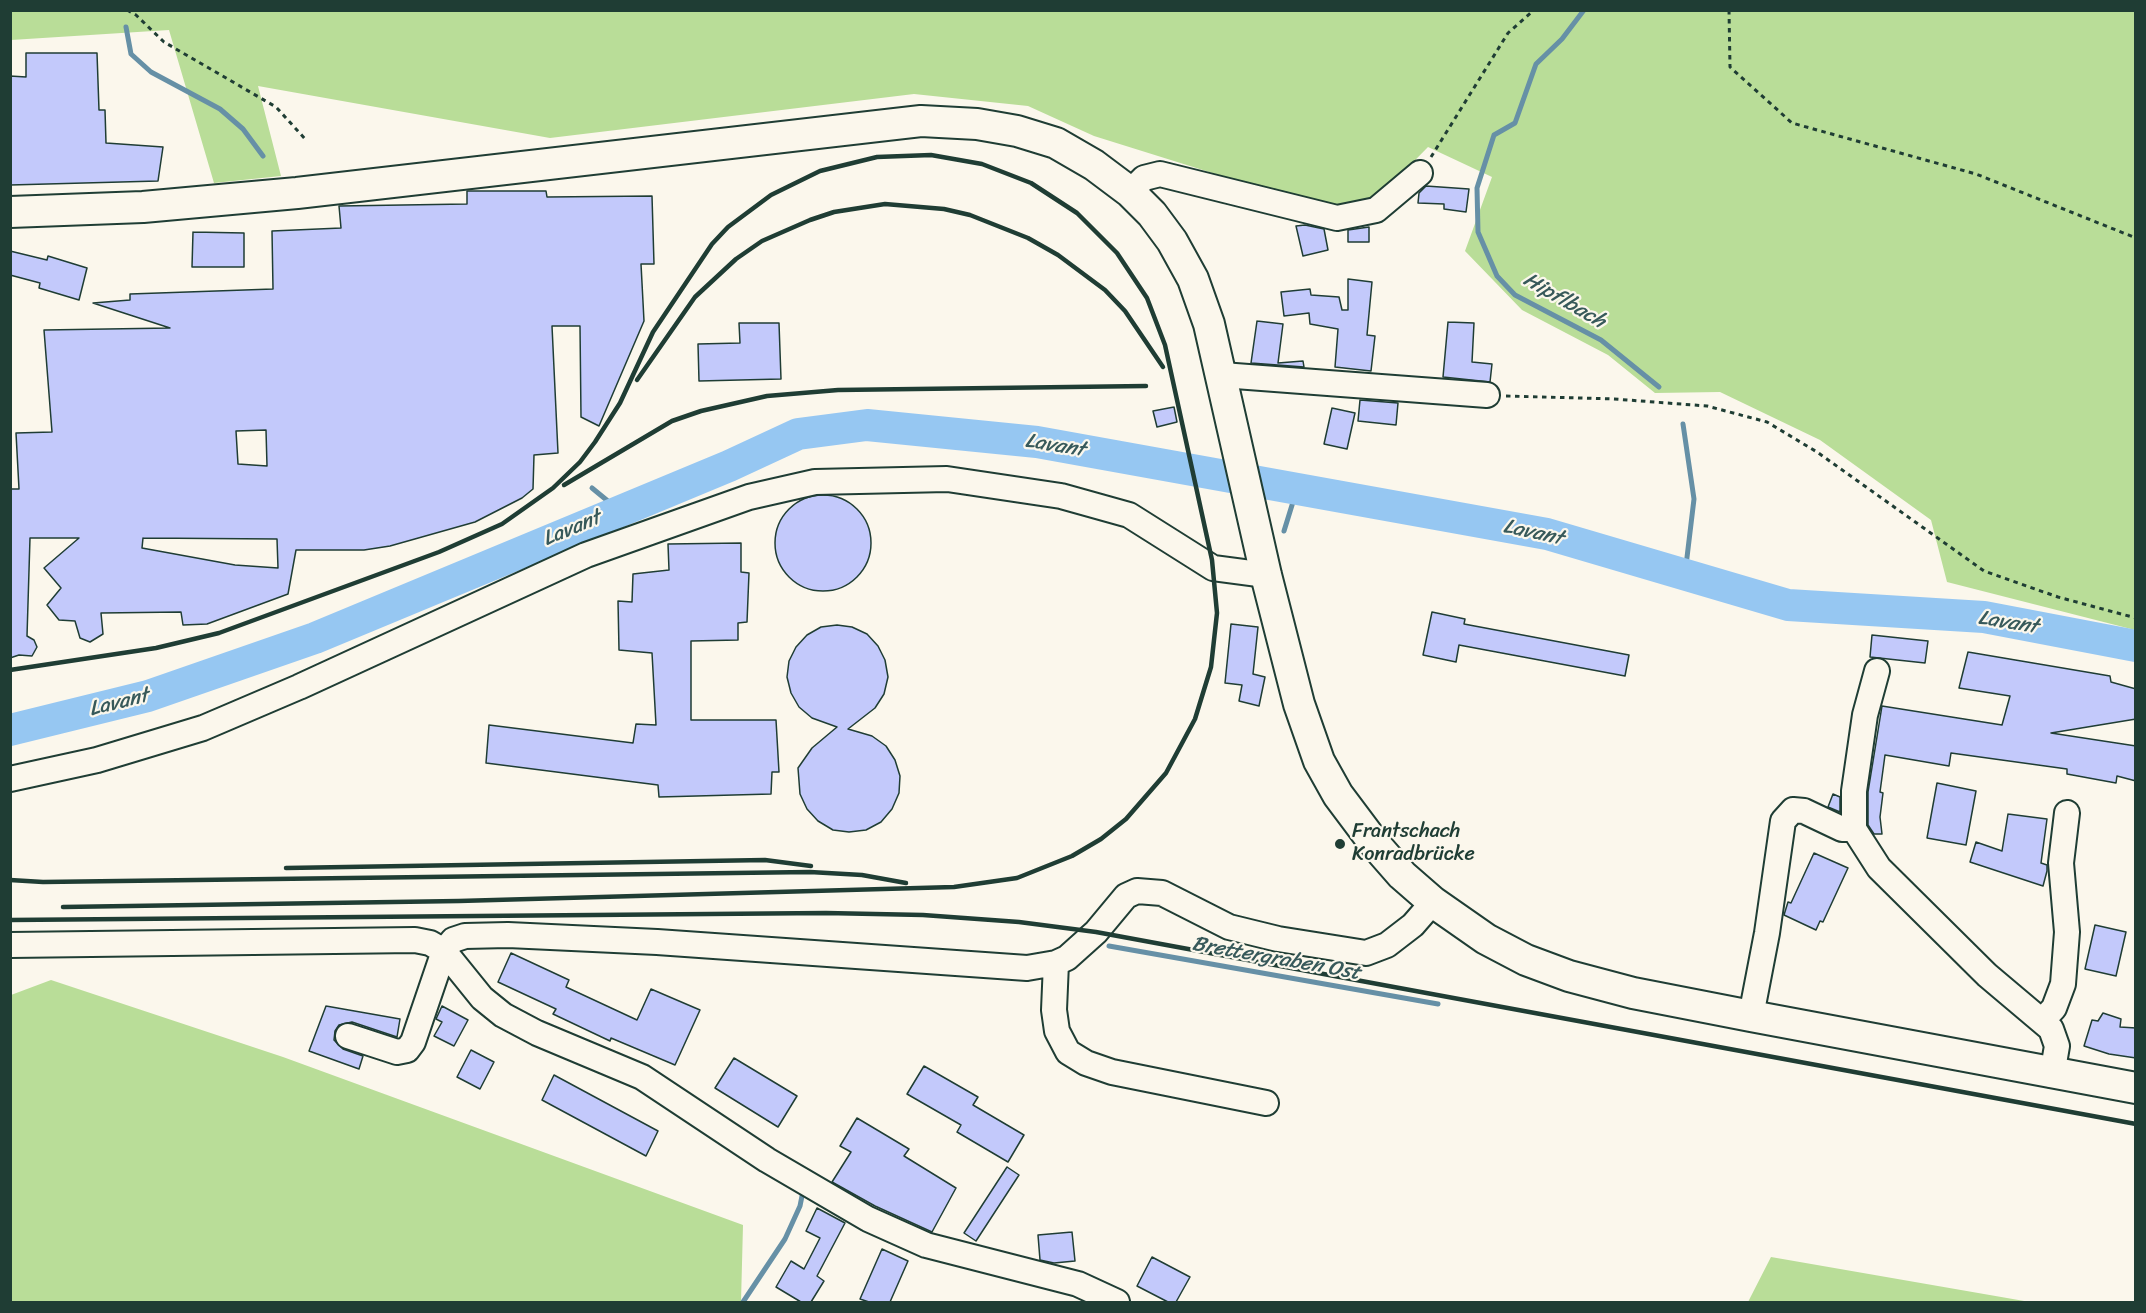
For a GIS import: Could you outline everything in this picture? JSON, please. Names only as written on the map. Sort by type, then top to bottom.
[{"type":"main road","points":[[10,212],[143,207],[297,193],[921,120],[977,124],[1017,131],[1046,140],[1094,165],[1130,192],[1152,214],[1172,241],[1193,279],[1209,324],[1222,375],[1266,574],[1299,704],[1319,761],[1338,795],[1374,843],[1402,875],[1433,902],[1486,939],[1526,960],[1569,976],[1633,993],[2052,1075],[2136,1088]]},
{"type":"street","points":[[1130,192],[1144,178],[1160,174],[1337,218],[1376,210],[1420,173]]},
{"type":"street","points":[[1222,375],[1487,395]]},
{"type":"street","points":[[10,779],[97,759],[203,728],[300,687],[586,555],[749,498],[815,482],[947,479],[1061,496],[1130,515],[1213,568],[1266,574]]},
{"type":"street","points":[[1877,671],[1864,715],[1854,791],[1854,829],[1879,868],[1987,975],[2042,1020],[2056,1036],[2052,1075]]},
{"type":"street","points":[[1751,1016],[1767,933],[1782,821],[1793,810],[1804,811],[1842,829],[1854,829]]},
{"type":"street","points":[[2042,1020],[2054,1008],[2062,984],[2067,932],[2061,863],[2067,813]]},
{"type":"street","points":[[348,1036],[396,1052],[407,1050],[413,1042],[444,951],[453,940],[465,936],[508,935],[737,947],[1027,968],[1056,963],[1082,946],[1126,896],[1137,891],[1162,894],[1229,927],[1278,939],[1366,953],[1387,945],[1413,925],[1433,902]]},
{"type":"street","points":[[10,945],[415,940],[430,944],[444,951],[482,998],[503,1015],[642,1077],[767,1160],[868,1219],[926,1245],[1078,1284],[1117,1302]]},
{"type":"street","points":[[1056,963],[1054,1010],[1057,1031],[1068,1052],[1086,1063],[1112,1072],[1266,1103]]},
{"type":"path","points":[[127,10],[136,15],[164,42],[276,107],[307,141]]},
{"type":"path","points":[[1420,173],[1508,33],[1534,10]]},
{"type":"path","points":[[1729,10],[1730,67],[1792,123],[1976,174],[2136,238]]},
{"type":"path","points":[[1487,395],[1614,399],[1707,406],[1767,422],[1817,452],[1984,571],[2058,597],[2136,618]]},
{"type":"green space","points":[[11,10],[2135,11],[2135,630],[1947,582],[1931,520],[1820,440],[1720,392],[1655,393],[1608,355],[1522,310],[1465,251],[1492,177],[1428,147],[1370,206],[1334,211],[1094,136],[1028,106],[914,94],[550,138],[258,86],[281,176],[214,183],[169,30],[11,40]]},
{"type":"green space","points":[[51,980],[283,1057],[743,1225],[741,1302],[11,1302],[11,995]]},
{"type":"green space","points":[[1771,1257],[2030,1302],[1748,1302]]},
{"type":"building","points":[[26,53],[97,53],[99,110],[105,110],[106,143],[163,147],[158,181],[10,185],[10,76],[26,77]]},
{"type":"building","points":[[1426,186],[1469,189],[1466,212],[1444,209],[1444,204],[1418,203],[1419,193]]},
{"type":"building","points":[[467,191],[546,191],[547,197],[652,196],[654,264],[641,264],[644,321],[599,426],[581,417],[580,326],[552,326],[558,453],[534,455],[533,489],[522,498],[475,522],[390,546],[364,550],[296,550],[288,594],[207,624],[183,625],[181,612],[101,613],[103,634],[90,642],[80,638],[75,621],[59,620],[47,605],[61,588],[44,568],[79,538],[30,538],[27,636],[34,640],[37,647],[32,656],[19,655],[10,658],[10,489],[19,489],[16,433],[52,432],[44,330],[170,328],[93,303],[130,300],[130,294],[273,289],[272,231],[341,228],[339,206],[467,204]],"holes":[[[266,430],[267,466],[238,464],[236,431]],[[143,538],[277,539],[278,568],[235,565],[142,548]]]},
{"type":"building","points":[[1305,225],[1324,229],[1328,250],[1303,256],[1296,226]]},
{"type":"building","points":[[1369,227],[1369,242],[1348,242],[1348,230]]},
{"type":"building","points":[[193,232],[244,233],[244,267],[192,267]]},
{"type":"building","points":[[10,251],[47,260],[48,256],[87,268],[79,300],[39,288],[40,283],[10,275]]},
{"type":"building","points":[[1348,279],[1372,282],[1367,335],[1375,336],[1371,371],[1335,367],[1338,329],[1310,324],[1309,313],[1284,316],[1281,292],[1310,289],[1311,295],[1339,297],[1342,310],[1348,310]]},
{"type":"building","points":[[1257,321],[1283,324],[1278,363],[1303,361],[1304,367],[1251,363]]},
{"type":"building","points":[[1448,322],[1474,323],[1472,362],[1492,364],[1490,382],[1443,377]]},
{"type":"building","points":[[739,323],[779,323],[781,379],[699,381],[698,344],[740,343]]},
{"type":"building","points":[[1360,400],[1398,403],[1396,425],[1358,421]]},
{"type":"building","points":[[1174,407],[1177,422],[1157,427],[1153,411]]},
{"type":"building","points":[[1332,408],[1355,413],[1347,449],[1324,444]]},
{"type":"building","points":[[823,495],[842,498],[857,509],[868,524],[871,543],[868,562],[857,577],[842,588],[823,591],[804,588],[789,577],[778,562],[775,543],[778,524],[789,509],[804,498]]},
{"type":"building","points":[[741,543],[741,572],[749,573],[747,622],[738,623],[738,640],[691,641],[691,720],[776,720],[779,772],[772,772],[771,794],[659,797],[658,785],[486,763],[489,725],[633,743],[636,724],[656,725],[652,653],[619,650],[618,601],[632,602],[633,574],[669,570],[668,544]]},
{"type":"building","points":[[1432,612],[1465,619],[1464,624],[1629,655],[1625,676],[1459,645],[1456,662],[1423,655]]},
{"type":"building","points":[[1231,624],[1258,627],[1253,674],[1265,677],[1259,706],[1239,701],[1242,685],[1225,683]]},
{"type":"building","points":[[837,625],[852,627],[867,634],[878,646],[885,660],[888,677],[884,694],[875,708],[848,729],[872,736],[886,746],[895,760],[900,776],[899,793],[892,809],[881,822],[866,830],[849,832],[833,830],[818,821],[807,809],[800,794],[798,768],[812,748],[837,727],[812,718],[799,707],[791,693],[787,677],[789,661],[796,647],[807,635],[821,627]]},
{"type":"building","points":[[1872,635],[1928,641],[1925,663],[1870,657]]},
{"type":"building","points":[[1968,652],[2110,676],[2111,682],[2136,689],[2136,719],[2051,733],[2136,746],[2136,781],[2117,776],[2116,783],[2067,774],[2067,769],[1951,753],[1949,766],[1885,755],[1880,792],[1883,793],[1880,817],[1882,834],[1874,834],[1868,825],[1868,792],[1882,706],[2002,725],[2010,696],[1959,688]]},
{"type":"building","points":[[1937,783],[1976,791],[1966,845],[1927,838]]},
{"type":"building","points":[[1833,794],[1840,797],[1840,812],[1828,807]]},
{"type":"building","points":[[2008,814],[2047,819],[2041,863],[2047,865],[2043,886],[1970,862],[1976,842],[2002,851]]},
{"type":"building","points":[[1814,853],[1848,868],[1823,922],[1820,921],[1816,930],[1784,915],[1788,902],[1791,903]]},
{"type":"building","points":[[2095,925],[2126,932],[2116,976],[2085,969]]},
{"type":"building","points":[[511,953],[569,980],[566,987],[637,1020],[651,989],[700,1010],[675,1065],[611,1038],[610,1041],[553,1014],[556,1009],[498,982]]},
{"type":"building","points":[[326,1006],[400,1019],[397,1037],[352,1022],[339,1025],[335,1031],[334,1040],[343,1049],[363,1056],[359,1069],[309,1051]]},
{"type":"building","points":[[442,1006],[468,1020],[454,1046],[434,1036],[442,1022],[436,1019]]},
{"type":"building","points":[[2103,1013],[2121,1019],[2120,1027],[2136,1028],[2136,1058],[2109,1054],[2084,1046],[2092,1020],[2098,1021]]},
{"type":"building","points":[[471,1050],[494,1062],[480,1089],[457,1077]]},
{"type":"building","points":[[734,1058],[797,1096],[778,1127],[715,1088]]},
{"type":"building","points":[[924,1066],[978,1097],[973,1105],[1024,1135],[1008,1162],[957,1132],[961,1125],[907,1094]]},
{"type":"building","points":[[554,1075],[658,1131],[646,1156],[542,1100]]},
{"type":"building","points":[[857,1118],[909,1149],[904,1156],[956,1188],[932,1232],[875,1206],[832,1182],[851,1152],[840,1146]]},
{"type":"building","points":[[1007,1167],[1019,1175],[976,1241],[964,1233]]},
{"type":"building","points":[[817,1208],[845,1223],[817,1276],[824,1281],[811,1302],[801,1302],[776,1287],[791,1261],[804,1269],[820,1238],[806,1231]]},
{"type":"building","points":[[1072,1232],[1075,1261],[1054,1263],[1040,1260],[1038,1235]]},
{"type":"building","points":[[882,1249],[908,1261],[890,1302],[869,1302],[860,1299]]},
{"type":"building","points":[[1152,1257],[1190,1277],[1176,1302],[1168,1302],[1137,1286]]},
{"type":"waterway","name":"Hipflbach","points":[[1584,10],[1562,39],[1536,64],[1515,123],[1494,135],[1477,188],[1478,232],[1497,276],[1515,295],[1601,340],[1659,387]]},
{"type":"waterway","points":[[126,27],[131,54],[151,72],[220,109],[243,129],[263,156]]},
{"type":"waterway","name":"Hipflbach","points":[[1683,424],[1694,499],[1685,574]]},
{"type":"waterway","name":"Lavant","points":[[10,730],[148,696],[315,638],[729,466],[798,434],[867,425],[1037,442],[1547,534],[1788,605],[1984,617],[2136,646]]},
{"type":"waterway","points":[[592,488],[620,511]]},
{"type":"waterway","name":"Brettergraben Ost","points":[[1284,531],[1297,489]]},
{"type":"waterway","name":"Brettergraben Ost","points":[[1109,946],[1438,1004]]},
{"type":"waterway","name":"Brettergraben Ost","points":[[743,1302],[785,1239],[800,1206],[803,1191]]},
{"type":"railway","points":[[10,670],[156,648],[219,633],[439,552],[502,524],[553,488],[580,462],[620,403],[653,332],[712,244],[728,227],[771,195],[820,171],[877,157],[931,155],[982,164],[1031,183],[1077,213],[1117,253],[1147,298],[1165,345],[1212,560],[1217,613],[1211,667],[1195,719],[1166,773],[1126,819],[1101,839],[1072,856],[1017,878],[954,887],[459,901],[63,907]]},
{"type":"railway","points":[[637,380],[695,297],[736,259],[762,241],[810,220],[834,212],[885,204],[944,209],[970,215],[1028,238],[1058,255],[1105,290],[1125,311],[1163,367]]},
{"type":"railway","points":[[564,485],[672,421],[701,411],[767,396],[838,390],[1146,386]]},
{"type":"railway","points":[[286,868],[765,860],[811,866]]},
{"type":"railway","points":[[10,880],[43,882],[810,872],[862,875],[906,883]]},
{"type":"railway","points":[[10,920],[826,913],[923,915],[1019,922],[1096,932],[2136,1124]]},
{"type":"place","name":"Frantschach Konradbrücke","points":[[1340,844]]}]
